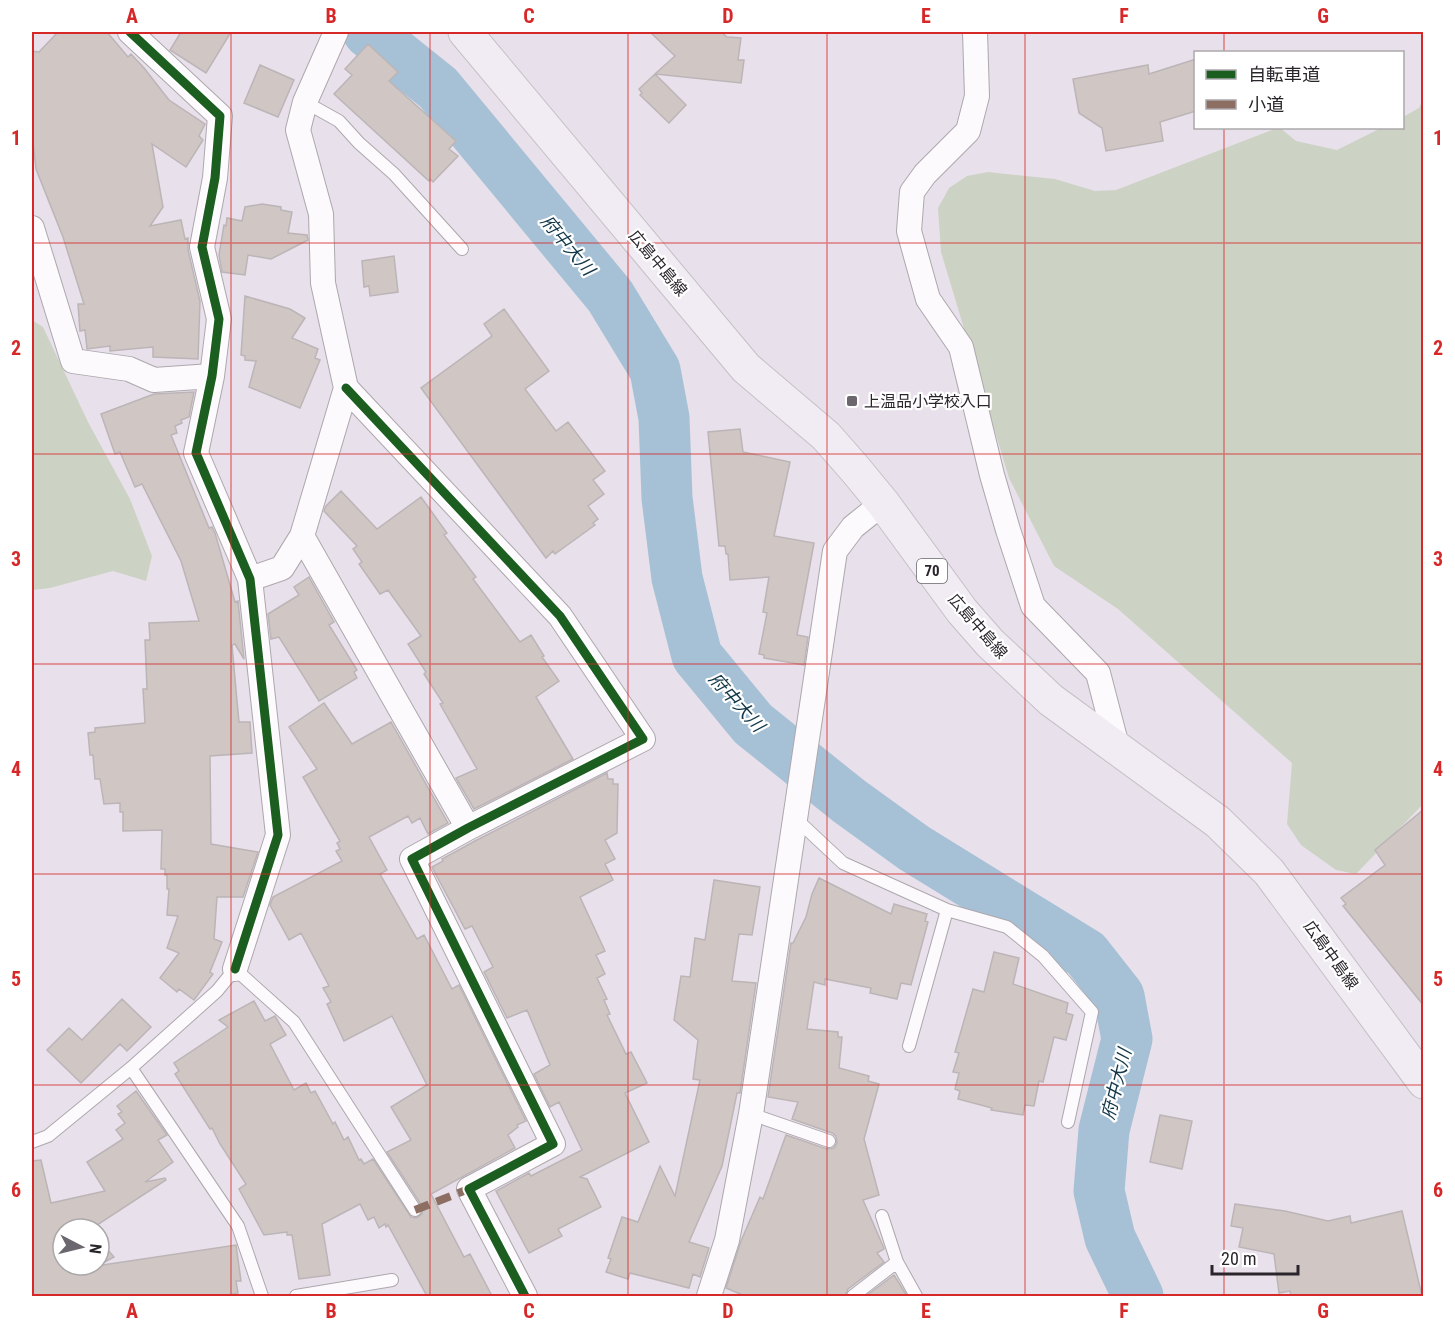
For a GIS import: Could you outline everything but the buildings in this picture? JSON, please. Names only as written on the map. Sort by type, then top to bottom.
[{"type":"main road","name":"広島中島線","points":[[465,32],[746,368],[826,436],[883,503],[962,611],[990,643],[1051,700],[1218,822],[1269,872],[1424,1082]]},
{"type":"street","points":[[130,32],[220,116],[215,178],[202,248],[219,319],[212,376],[196,453],[250,579],[278,835],[235,969]]},
{"type":"street","points":[[250,579],[282,568],[302,536],[346,388],[323,283],[321,214],[298,130],[305,102],[336,32]]},
{"type":"street","points":[[975,32],[977,96],[968,131],[925,174],[912,192],[909,231],[928,299],[961,347],[995,486],[1033,606],[1098,673],[1118,750]]},
{"type":"street","points":[[32,228],[74,360],[129,369],[154,380],[212,376]]},
{"type":"street","points":[[346,388],[560,615],[643,739],[412,859],[553,1144],[469,1189],[525,1296]]},
{"type":"street","points":[[709,1296],[727,1240],[751,1114],[835,551],[853,527],[883,503]]},
{"type":"street","points":[[302,536],[468,828]]},
{"type":"lane","points":[[305,102],[339,121],[359,143],[394,174],[462,249]]},
{"type":"lane","points":[[796,810],[843,864],[946,910],[1008,927],[1043,956],[1092,1012],[1068,1122]]},
{"type":"lane","points":[[909,1046],[946,910]]},
{"type":"lane","points":[[32,1142],[48,1136],[131,1068],[217,991],[235,969],[294,1022],[415,1210]]},
{"type":"lane","points":[[131,1068],[238,1226],[262,1296]]},
{"type":"lane","points":[[751,1114],[828,1141]]},
{"type":"lane","points":[[882,1216],[897,1262],[916,1296]]},
{"type":"lane","points":[[853,1296],[897,1262]]},
{"type":"lane","points":[[296,1296],[392,1280]]},
{"type":"green space","points":[[1423,100],[1423,804],[1356,874],[1336,870],[1301,845],[1287,824],[1292,763],[1118,609],[1054,566],[1009,478],[941,252],[938,208],[949,188],[967,176],[988,172],[1055,179],[1095,191],[1116,190],[1274,129],[1281,129],[1296,141],[1337,150],[1379,129],[1404,129],[1404,116],[1419,108]]},
{"type":"green space","points":[[32,320],[43,327],[88,422],[130,499],[152,556],[146,581],[113,571],[50,588],[32,590]]},
{"type":"waterway","name":"府中大川","points":[[368,32],[438,88],[610,296],[655,370],[664,418],[667,498],[677,578],[697,656],[753,724],[849,801],[914,848],[1086,954],[1119,996],[1127,1039],[1104,1130],[1099,1191],[1110,1238],[1138,1296]]},
{"type":"marked path","points":[[415,1210],[469,1189]]},
{"type":"cycle path","points":[[130,32],[220,116],[215,178],[202,247],[219,319],[212,376],[196,453],[250,579],[278,835],[235,969]]},
{"type":"cycle path","points":[[346,388],[560,616],[643,739],[412,859],[553,1144],[469,1189],[525,1296]]},
{"type":"place","name":"上温品小学校入口","points":[[852,401]]}]
